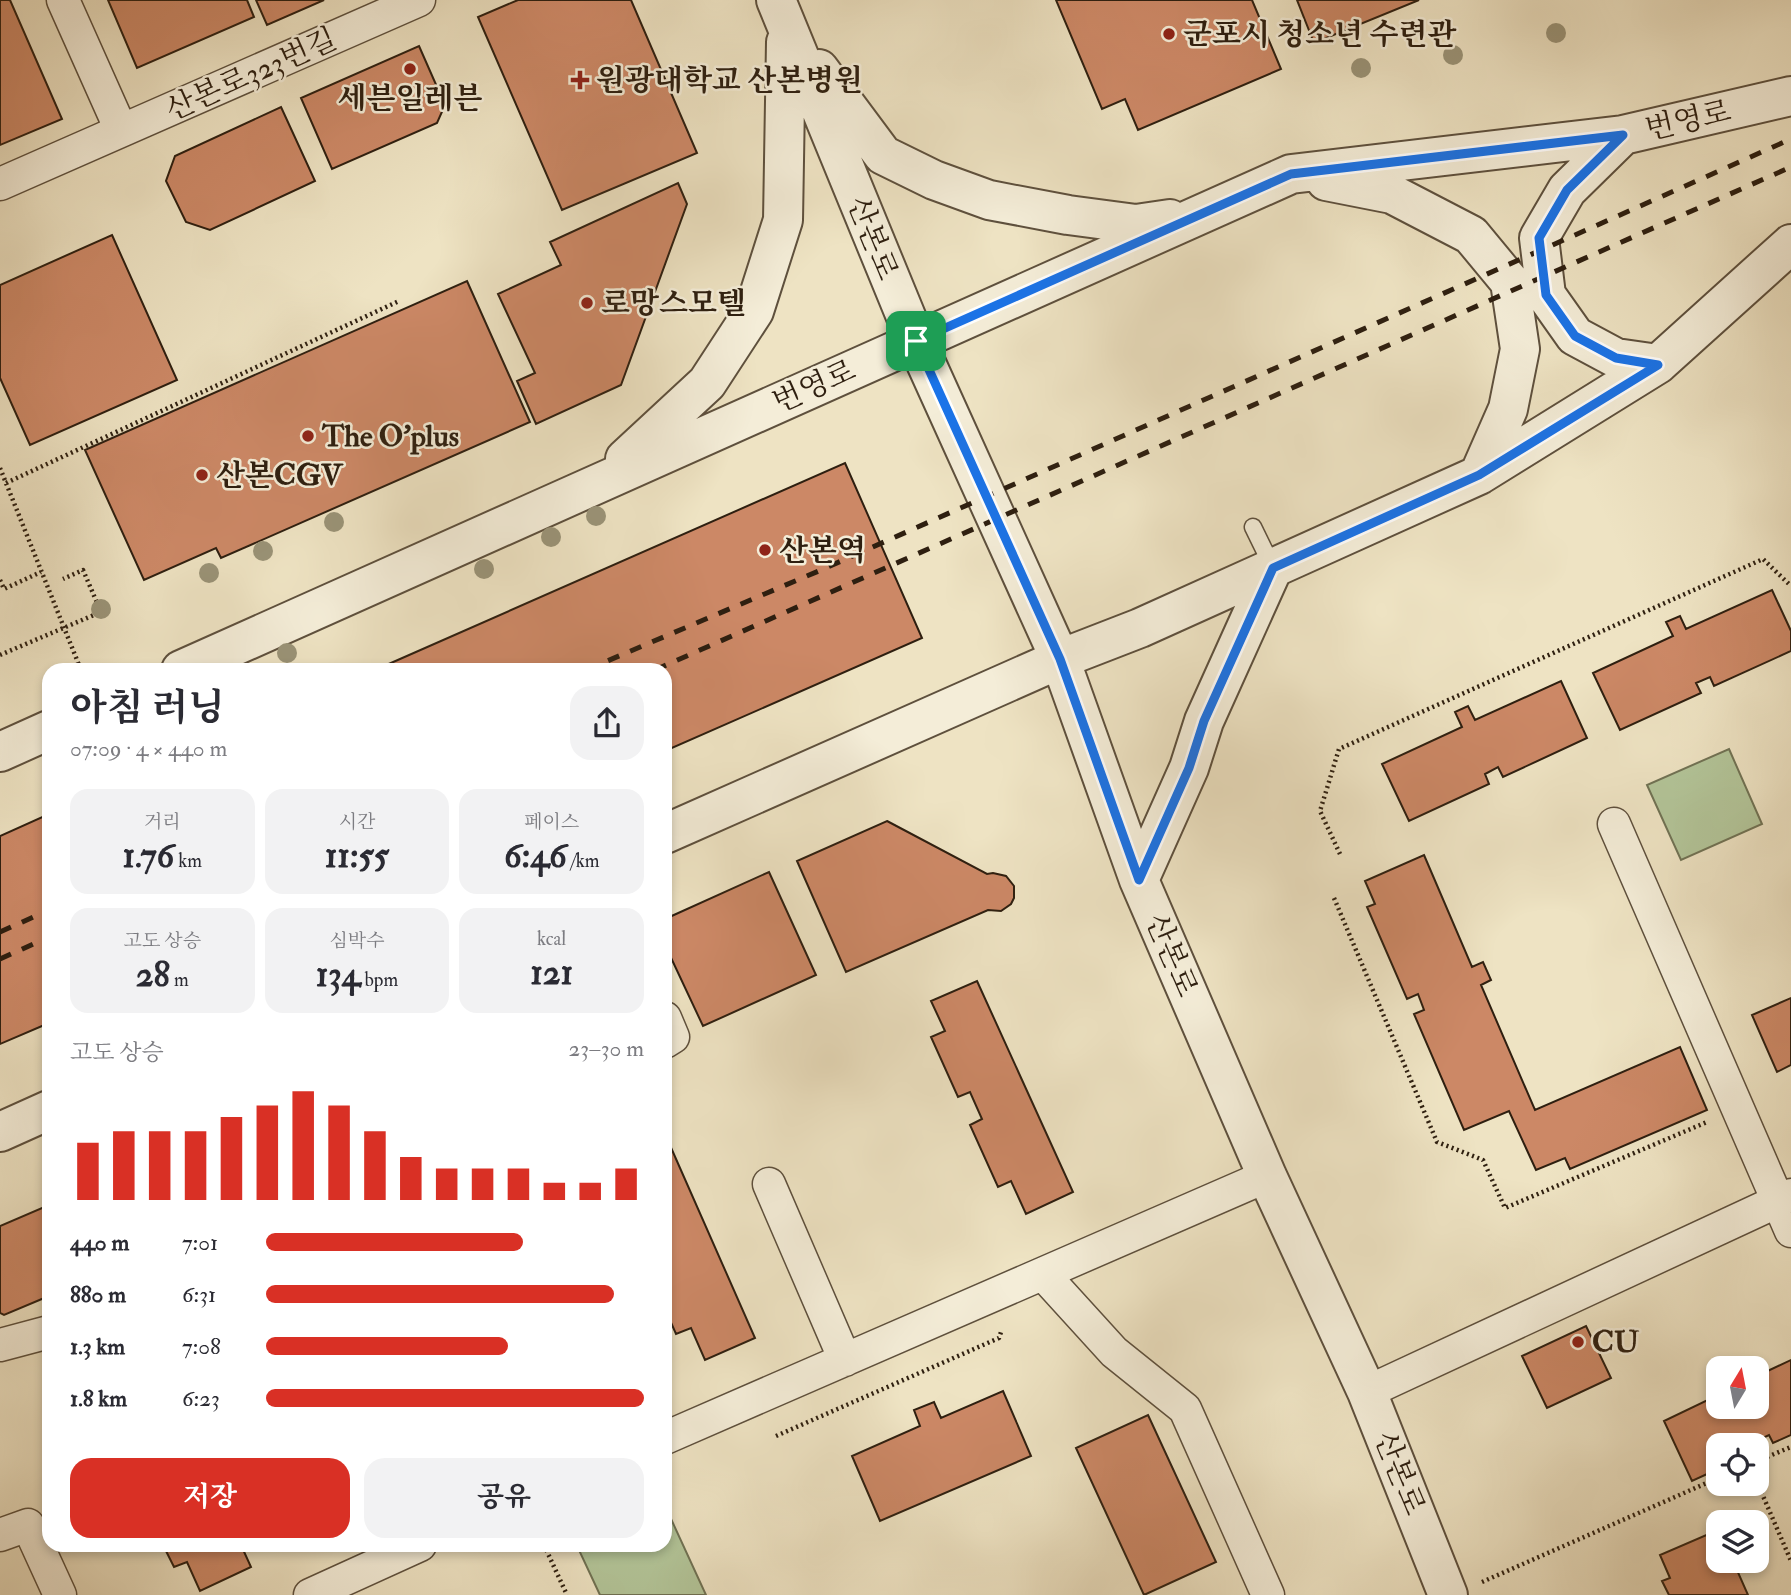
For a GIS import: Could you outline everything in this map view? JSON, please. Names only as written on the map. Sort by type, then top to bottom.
[{"type":"street","points":[[63,0],[121,130]]},
{"type":"street","name":"산본로323번길","points":[[0,184],[419,0]]},
{"type":"street","points":[[781,13],[883,155],[934,180],[989,200],[1136,224],[1200,215]]},
{"type":"street","points":[[600,482],[707,383],[754,311],[783,220],[781,13]]},
{"type":"street","name":"산본로","points":[[781,13],[916,341],[1060,659],[1139,880],[1267,1176],[1462,1590]]},
{"type":"street","name":"번영로","points":[[197,663],[1291,174],[1623,135],[1791,96]]},
{"type":"street","points":[[1623,135],[1567,190],[1539,238],[1546,295],[1575,336],[1616,358],[1658,365]]},
{"type":"street","points":[[1291,174],[1392,194],[1471,234],[1510,282],[1520,349],[1508,409],[1479,475]]},
{"type":"street","points":[[672,831],[1060,659],[1140,628],[1479,475],[1658,365],[1791,244]]},
{"type":"street","points":[[1139,880],[1189,768],[1204,721],[1273,568]]},
{"type":"street","points":[[0,752],[42,733]]},
{"type":"street","points":[[1614,824],[1737,1109],[1784,1198],[1791,1231]]},
{"type":"street","points":[[0,1132],[42,1113]]},
{"type":"street","points":[[672,1435],[1267,1176]]},
{"type":"street","points":[[769,1184],[845,1360]]},
{"type":"street","points":[[1367,1392],[1784,1198]]},
{"type":"street","points":[[1043,1274],[1114,1352],[1185,1409],[1268,1595]]},
{"type":"street","points":[[0,1345],[42,1334]]},
{"type":"street","points":[[0,1535],[27,1525],[60,1595]]},
{"type":"street","points":[[310,1595],[405,1552]]},
{"type":"lane","points":[[1253,527],[1273,568]]},
{"type":"path","points":[[6,483],[399,300]]},
{"type":"path","points":[[0,468],[78,663]]},
{"type":"path","points":[[1339,854],[1320,811],[1339,749],[1763,559],[1791,586]]},
{"type":"path","points":[[0,655],[101,612],[83,570],[63,579]]},
{"type":"path","points":[[0,580],[4,589],[41,572]]},
{"type":"path","points":[[1334,898],[1437,1142],[1483,1160],[1505,1208],[1737,1109]]},
{"type":"path","points":[[776,1436],[999,1338],[1012,1287]]},
{"type":"path","points":[[1769,1456],[1791,1447]]},
{"type":"path","points":[[1462,1590],[1706,1483]]},
{"type":"path","points":[[1763,1496],[1791,1561]]},
{"type":"path","points":[[547,1552],[567,1595]]},
{"type":"green space","points":[[1729,749],[1762,824],[1681,860],[1647,785]]},
{"type":"green space","points":[[672,1521],[706,1595],[600,1595],[580,1552],[672,1552]]},
{"type":"building","points":[[0,0],[10,0],[62,119],[0,145]]},
{"type":"building","points":[[108,0],[247,0],[254,17],[137,68]]},
{"type":"building","points":[[256,0],[324,0],[267,25]]},
{"type":"building","name":"원광대학교 산본병원","points":[[518,0],[631,0],[697,153],[562,210],[478,17]]},
{"type":"building","name":"군포시 청소년 수련관","points":[[1056,0],[1252,0],[1281,69],[1138,130],[1125,99],[1102,109]]},
{"type":"building","points":[[1297,0],[1419,0],[1314,43]]},
{"type":"building","points":[[419,46],[445,105],[437,123],[332,169],[301,98]]},
{"type":"building","points":[[281,107],[315,181],[210,230],[186,222],[166,181],[175,156]]},
{"type":"building","points":[[678,183],[687,204],[621,385],[536,424],[517,381],[535,373],[498,294],[561,265],[550,242]]},
{"type":"building","points":[[112,235],[177,380],[30,445],[0,378],[0,285]]},
{"type":"building","name":"The O'plus","points":[[467,281],[530,422],[221,558],[216,548],[144,580],[85,450]]},
{"type":"building","name":"산본역","points":[[845,463],[922,638],[672,748],[672,663],[391,663]]},
{"type":"building","points":[[1772,590],[1791,631],[1791,651],[1714,686],[1710,677],[1696,683],[1701,693],[1620,730],[1593,673],[1673,636],[1666,622],[1680,616],[1686,629]]},
{"type":"building","points":[[1561,681],[1587,738],[1503,777],[1498,767],[1485,774],[1489,784],[1409,821],[1382,764],[1462,727],[1455,712],[1468,706],[1475,720]]},
{"type":"building","points":[[42,817],[42,1026],[0,1044],[0,836]]},
{"type":"building","points":[[887,821],[987,874],[1006,876],[1014,886],[1014,898],[1011,904],[1001,911],[988,910],[846,972],[797,861]]},
{"type":"building","points":[[1424,855],[1472,967],[1483,962],[1491,980],[1481,985],[1535,1110],[1680,1047],[1707,1110],[1570,1169],[1565,1158],[1536,1170],[1509,1111],[1464,1130],[1414,1014],[1424,1010],[1418,994],[1407,999],[1367,907],[1375,904],[1365,881]]},
{"type":"building","points":[[769,872],[816,975],[703,1026],[672,960],[672,916]]},
{"type":"building","points":[[977,981],[1073,1192],[1026,1214],[1011,1181],[998,1187],[970,1125],[982,1119],[970,1092],[958,1097],[931,1037],[945,1031],[931,1001]]},
{"type":"building","points":[[1791,998],[1791,1065],[1777,1072],[1752,1015]]},
{"type":"building","points":[[672,1150],[755,1338],[705,1360],[691,1328],[676,1334],[672,1325]]},
{"type":"building","points":[[42,1208],[42,1299],[4,1315],[0,1313],[0,1226]]},
{"type":"building","points":[[1586,1326],[1611,1378],[1547,1408],[1522,1356]]},
{"type":"building","points":[[1791,1360],[1791,1435],[1773,1443],[1769,1433],[1706,1433],[1706,1475],[1692,1481],[1664,1421],[1706,1401],[1706,1419],[1769,1419],[1769,1370]]},
{"type":"building","points":[[1003,1391],[1031,1456],[880,1521],[852,1456],[920,1426],[914,1410],[934,1402],[941,1418]]},
{"type":"building","points":[[1148,1415],[1216,1562],[1144,1595],[1076,1448]]},
{"type":"building","points":[[1706,1535],[1706,1573],[1738,1573],[1748,1595],[1669,1595],[1662,1581],[1670,1578],[1660,1555]]},
{"type":"building","points":[[166,1552],[244,1552],[251,1567],[200,1591],[187,1562],[174,1567]]},
{"type":"railway","points":[[602,663],[821,570],[1791,139]]},
{"type":"railway","points":[[671,663],[1791,167]]},
{"type":"railway","points":[[0,932],[42,913]]},
{"type":"railway","points":[[0,959],[42,940]]},
{"type":"place","name":"군포시 청소년 수련관","points":[[1169,34]]},
{"type":"place","name":"세븐일레븐","points":[[410,69]]},
{"type":"place","name":"원광대학교 산본병원","points":[[580,80]]},
{"type":"place","name":"로망스모텔","points":[[587,303]]},
{"type":"place","name":"The O'plus","points":[[308,436]]},
{"type":"place","name":"산본CGV","points":[[202,475]]},
{"type":"place","name":"산본역","points":[[765,550]]},
{"type":"place","name":"CU","points":[[1578,1342]]},
{"type":"route","points":[[1623,135],[1567,190],[1539,238],[1546,295],[1575,336],[1616,358],[1658,365],[1479,475],[1273,568],[1204,721],[1189,768],[1139,880],[1060,659],[916,341],[1291,174],[1623,135]]}]
